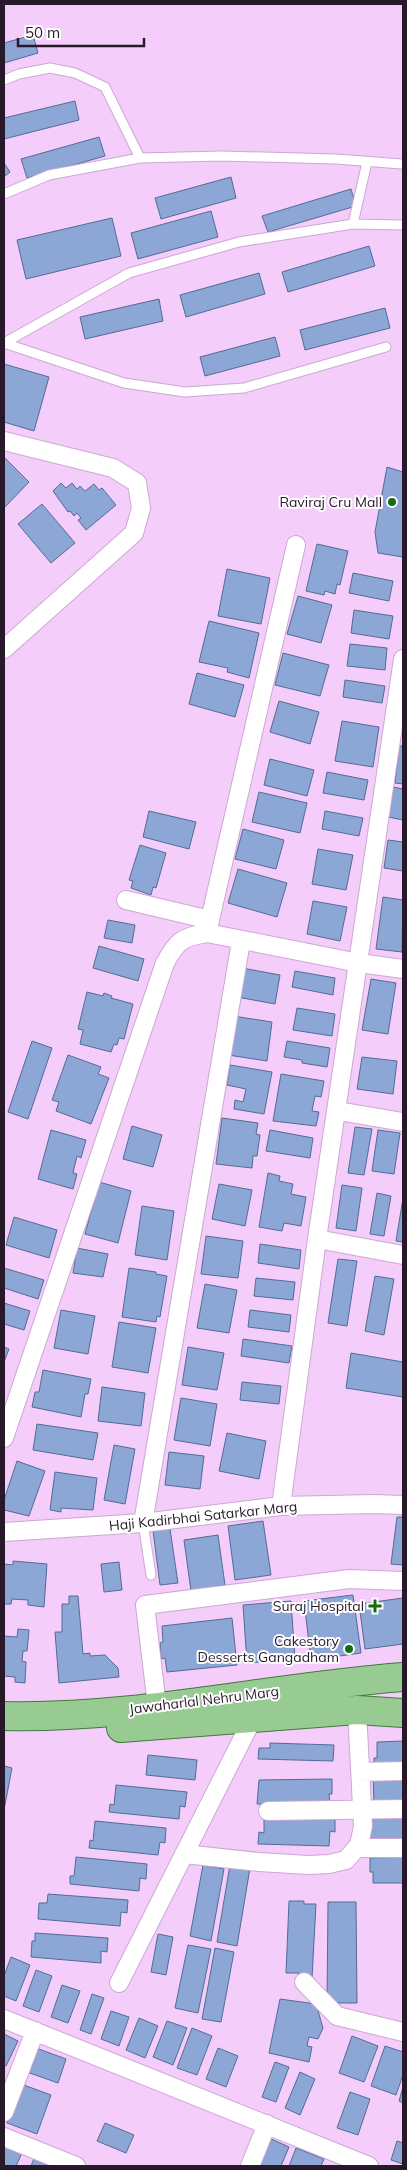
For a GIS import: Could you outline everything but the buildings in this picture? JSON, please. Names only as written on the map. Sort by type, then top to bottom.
[{"type":"main road","name":"Jawaharlal Nehru Marg","points":[[4,1734],[40,1734],[146,1714],[403,1677]]},
{"type":"main road","name":"Jawaharlal Nehru Marg","points":[[4,1716],[146,1714],[253,1718],[357,1710],[403,1712]]},
{"type":"street","points":[[4,442],[113,468],[138,483],[141,508],[134,533],[4,648]]},
{"type":"street","points":[[208,926],[296,545]]},
{"type":"street","points":[[281,1506],[403,659]]},
{"type":"street","points":[[126,900],[208,926],[241,941],[359,963],[403,969]]},
{"type":"street","points":[[4,1438],[166,963],[174,947],[187,936],[208,926]]},
{"type":"street","points":[[143,1523],[241,941]]},
{"type":"street","points":[[338,1111],[403,1122]]},
{"type":"street","points":[[318,1239],[403,1255]]},
{"type":"street","name":"Haji Kadirbhai Satarkar Marg","points":[[4,1532],[143,1523],[281,1506],[403,1505]]},
{"type":"street","points":[[146,1714],[145,1605],[349,1579],[403,1581]]},
{"type":"street","points":[[184,1854],[259,1862],[322,1864],[346,1860],[356,1848],[363,1826],[357,1710]]},
{"type":"street","points":[[119,1983],[253,1718]]},
{"type":"street","points":[[360,1772],[403,1771]]},
{"type":"street","points":[[268,1810],[403,1809]]},
{"type":"street","points":[[356,1848],[403,1848]]},
{"type":"street","points":[[304,1982],[337,2016],[403,2032]]},
{"type":"street","points":[[4,2019],[369,2166]]},
{"type":"street","points":[[4,2112],[35,2031]]},
{"type":"street","points":[[250,2166],[267,2124]]},
{"type":"street","points":[[4,2137],[76,2166]]},
{"type":"lane","points":[[4,80],[19,74],[50,68],[75,73],[105,87],[140,158]]},
{"type":"lane","points":[[4,194],[49,175],[140,158],[222,156],[336,159],[402,164]]},
{"type":"lane","points":[[353,224],[367,162]]},
{"type":"lane","points":[[4,343],[129,273],[239,242],[353,224],[403,225]]},
{"type":"lane","points":[[4,343],[124,382],[185,392],[244,388],[386,347]]},
{"type":"lane","points":[[143,1523],[152,1575]]},
{"type":"place","name":"Raviraj Cru Mall","points":[[392,502]]},
{"type":"place","name":"Suraj Hospital","points":[[375,1606]]},
{"type":"place","name":"Cakestory Desserts Gangadham","points":[[349,1649]]}]
